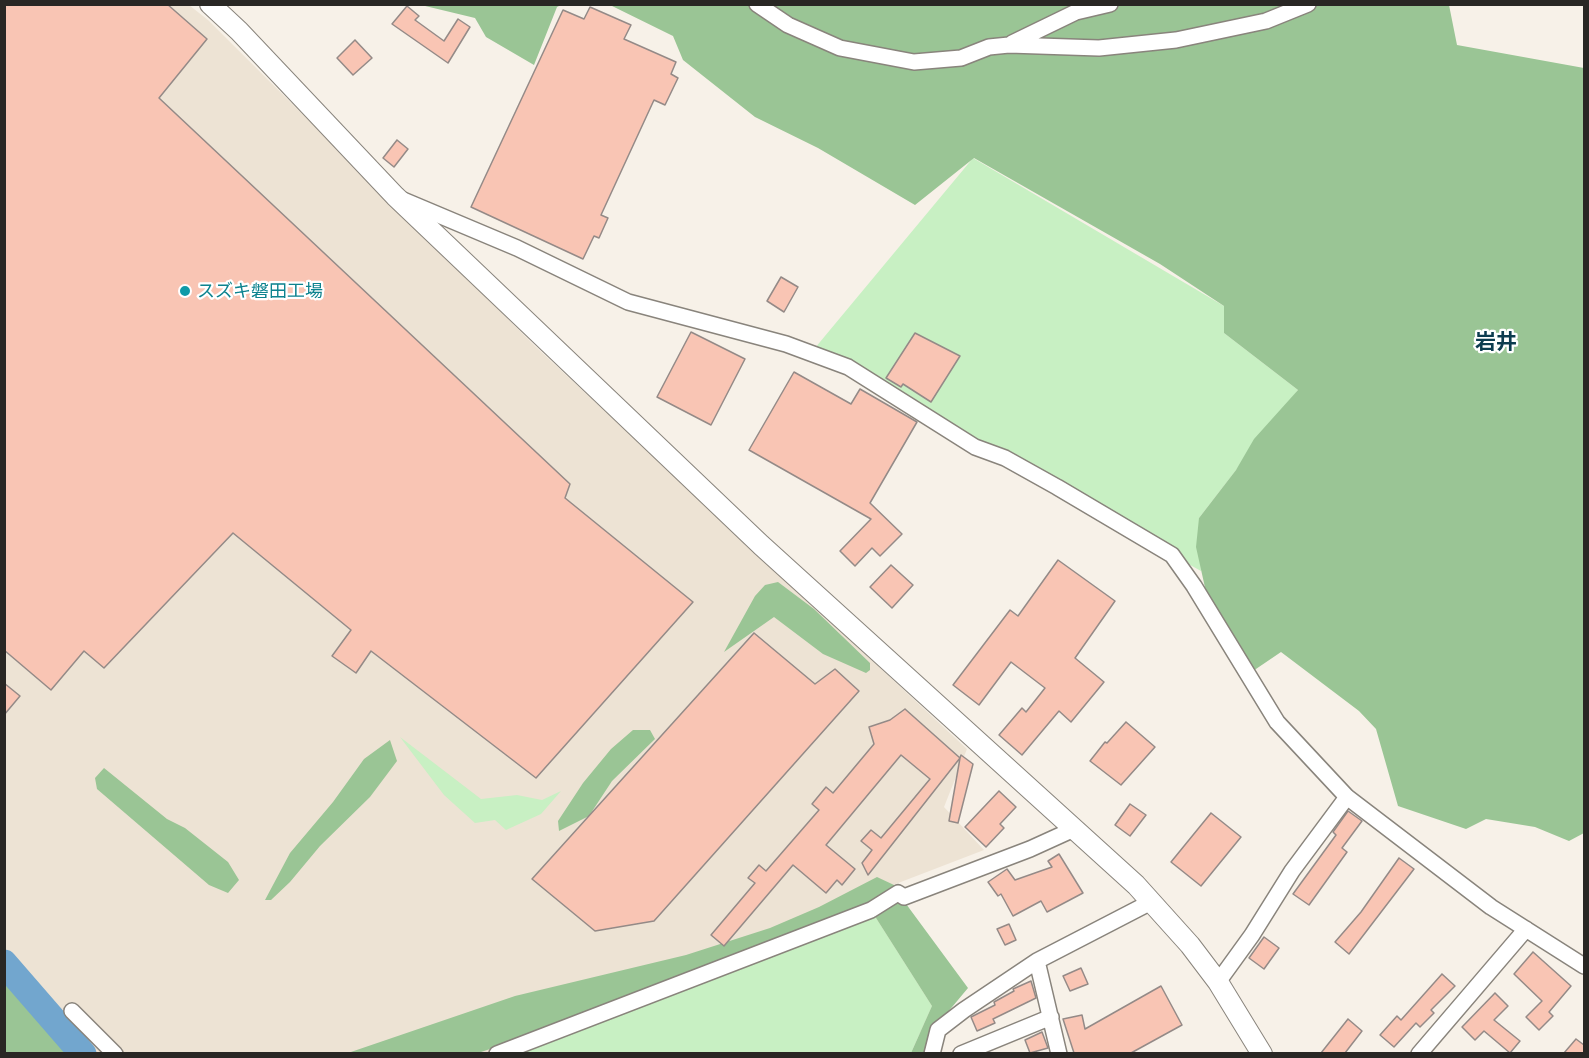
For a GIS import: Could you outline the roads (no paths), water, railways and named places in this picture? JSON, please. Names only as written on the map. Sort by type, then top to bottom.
[{"type":"street","points":[[210,4],[239,31],[395,196],[761,545],[1136,885],[1190,945],[1218,982],[1262,1053]]},
{"type":"street","points":[[757,4],[788,24],[840,48],[914,62],[961,58],[989,47],[1009,45],[1099,48],[1176,40],[1266,21],[1308,4]]},
{"type":"street","points":[[1009,45],[1076,12],[1110,4]]},
{"type":"street","points":[[395,196],[518,248],[628,302],[776,341],[848,367],[975,447],[1005,458],[1172,555],[1194,586],[1277,722],[1347,797],[1491,907],[1584,966]]},
{"type":"street","points":[[1218,982],[1252,935],[1292,871],[1347,797]]},
{"type":"street","points":[[497,1053],[871,910],[898,893],[904,897],[1030,849],[1074,828]]},
{"type":"street","points":[[932,1053],[938,1030],[1038,962],[1151,902]]},
{"type":"street","points":[[1419,1053],[1526,929]]},
{"type":"street","points":[[1038,962],[1059,1053]]},
{"type":"street","points":[[72,1011],[116,1053]]},
{"type":"street","points":[[961,1053],[1051,1017]]},
{"type":"waterway","points":[[4,963],[83,1054]]},
{"type":"place","name":"スズキ磐田工場","points":[[185,291]]},
{"type":"district","name":"岩井","points":[[1496,342]]}]
